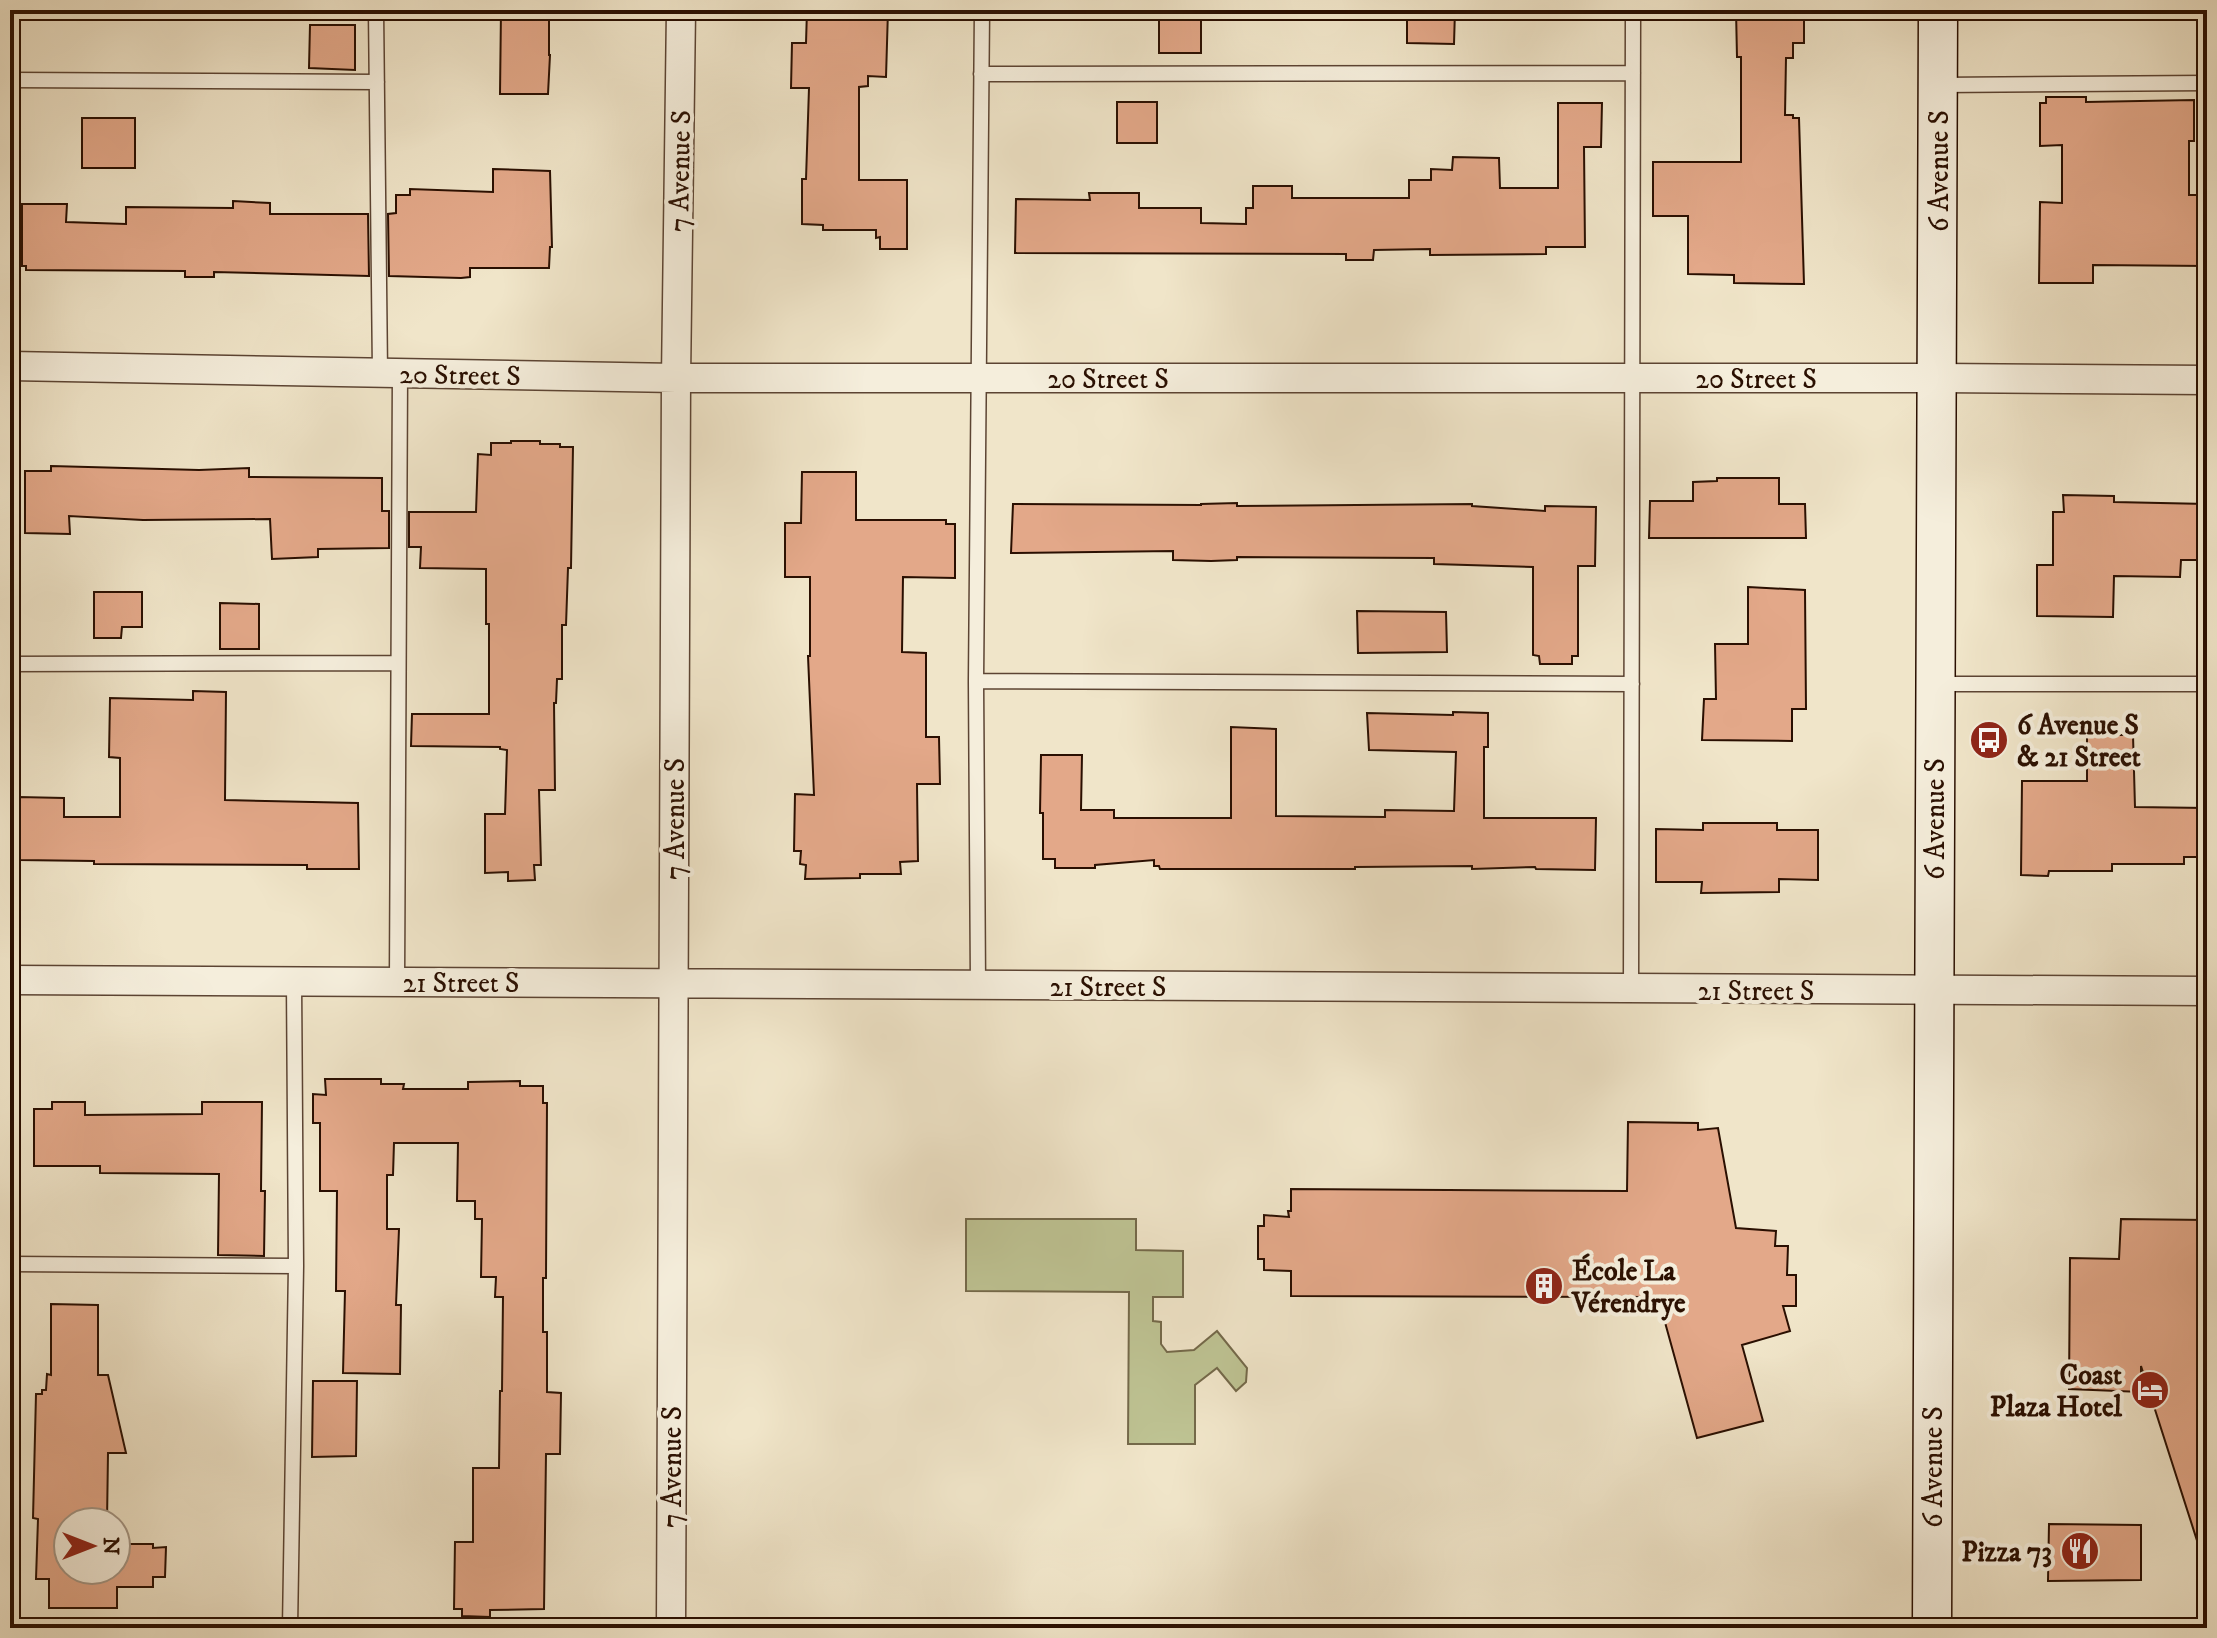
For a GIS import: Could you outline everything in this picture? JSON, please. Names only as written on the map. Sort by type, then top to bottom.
[{"type":"main road","name":"6 Avenue S","points":[[1932,1628],[1938,10]]},
{"type":"street","name":"7 Avenue S","points":[[671,1628],[676,378],[681,10]]},
{"type":"street","name":"20 Street S","points":[[10,366],[676,378],[2207,380]]},
{"type":"street","name":"21 Street S","points":[[10,980],[2207,991]]},
{"type":"lane","points":[[376,10],[398,663],[397,982]]},
{"type":"lane","points":[[978,985],[976,681],[982,10]]},
{"type":"lane","points":[[1631,990],[1633,10]]},
{"type":"lane","points":[[981,74],[1633,73]]},
{"type":"lane","points":[[10,80],[377,82]]},
{"type":"lane","points":[[1938,85],[2207,83]]},
{"type":"lane","points":[[10,664],[398,663]]},
{"type":"lane","points":[[976,681],[1632,684]]},
{"type":"lane","points":[[1935,684],[2207,684]]},
{"type":"lane","points":[[290,1628],[296,1266],[294,981]]},
{"type":"lane","points":[[10,1264],[296,1266]]},
{"type":"green space","points":[[966,1219],[1136,1219],[1136,1250],[1183,1251],[1183,1297],[1153,1297],[1153,1321],[1161,1322],[1161,1344],[1167,1352],[1194,1350],[1217,1331],[1247,1368],[1246,1382],[1236,1391],[1217,1368],[1195,1385],[1195,1444],[1128,1444],[1129,1292],[966,1291]]},
{"type":"building","points":[[501,10],[549,10],[548,94],[500,94]]},
{"type":"building","points":[[807,10],[888,10],[886,77],[868,76],[868,86],[859,87],[859,180],[907,180],[907,249],[880,249],[880,237],[876,238],[876,230],[823,230],[823,225],[802,224],[809,88],[791,88],[792,43],[806,43]]},
{"type":"building","points":[[1159,10],[1201,10],[1201,53],[1159,53]]},
{"type":"building","points":[[1407,10],[1455,10],[1454,44],[1407,43]]},
{"type":"building","points":[[1736,10],[1804,10],[1804,43],[1793,43],[1793,58],[1786,58],[1785,115],[1799,118],[1804,284],[1734,283],[1734,275],[1688,274],[1688,216],[1653,216],[1653,162],[1741,162],[1741,57],[1737,57]]},
{"type":"building","points":[[310,25],[355,25],[355,70],[309,68]]},
{"type":"building","points":[[2046,97],[2086,97],[2086,102],[2194,100],[2194,141],[2189,141],[2189,195],[2203,195],[2202,214],[2207,214],[2207,266],[2093,265],[2093,283],[2039,283],[2040,202],[2062,203],[2062,145],[2040,146],[2040,103],[2046,103]]},
{"type":"building","points":[[1117,102],[1157,102],[1157,143],[1117,143]]},
{"type":"building","points":[[1558,103],[1602,103],[1601,147],[1584,147],[1585,247],[1546,247],[1546,254],[1430,255],[1430,249],[1374,250],[1373,260],[1346,260],[1346,254],[1015,253],[1016,199],[1090,200],[1089,193],[1139,193],[1139,208],[1201,208],[1201,223],[1246,224],[1246,208],[1253,208],[1253,186],[1292,186],[1292,198],[1409,198],[1409,180],[1431,180],[1431,169],[1452,170],[1453,157],[1499,158],[1500,188],[1558,188]]},
{"type":"building","points":[[82,118],[135,118],[135,168],[82,168]]},
{"type":"building","points":[[493,169],[550,171],[552,247],[549,268],[470,268],[470,277],[461,278],[389,276],[388,214],[396,213],[396,195],[410,195],[410,189],[493,192]]},
{"type":"building","points":[[233,201],[270,203],[270,214],[368,214],[369,276],[214,272],[214,277],[185,277],[185,271],[26,270],[26,266],[22,266],[22,204],[67,204],[66,222],[126,224],[126,207],[233,208]]},
{"type":"building","points":[[540,441],[540,444],[573,447],[571,568],[568,568],[566,625],[562,625],[562,679],[557,679],[554,703],[555,790],[539,790],[541,865],[534,865],[535,880],[508,881],[508,872],[485,873],[485,814],[505,814],[507,750],[500,747],[411,746],[412,714],[489,714],[486,569],[420,568],[421,547],[409,547],[409,512],[476,512],[478,454],[491,455],[491,443]]},
{"type":"building","points":[[51,466],[199,470],[249,468],[249,477],[382,478],[382,511],[389,511],[389,548],[318,549],[318,557],[272,559],[270,519],[143,520],[69,516],[70,534],[25,533],[25,471],[51,471]]},
{"type":"building","points":[[802,472],[856,472],[856,520],[946,520],[946,524],[955,524],[955,578],[903,577],[902,652],[926,653],[926,737],[939,737],[940,784],[917,784],[918,861],[900,862],[901,874],[805,879],[806,865],[800,864],[801,851],[794,851],[795,794],[814,795],[808,656],[810,577],[785,577],[785,523],[801,523]]},
{"type":"building","points":[[1717,478],[1779,478],[1779,504],[1805,504],[1806,538],[1649,538],[1650,501],[1693,501],[1693,482],[1717,481]]},
{"type":"building","points":[[2063,495],[2114,496],[2114,502],[2207,504],[2207,560],[2181,560],[2180,577],[2114,576],[2113,617],[2037,616],[2037,565],[2053,565],[2053,512],[2064,512]]},
{"type":"building","points":[[1237,503],[1237,506],[1472,504],[1545,511],[1545,506],[1596,507],[1595,566],[1578,566],[1578,656],[1572,656],[1572,664],[1540,664],[1539,656],[1533,655],[1533,567],[1434,564],[1434,558],[1237,557],[1237,560],[1173,560],[1173,551],[1011,553],[1013,504]]},
{"type":"building","points":[[1748,587],[1805,590],[1806,709],[1792,709],[1792,741],[1702,740],[1704,699],[1716,699],[1715,644],[1748,644]]},
{"type":"building","points":[[94,592],[142,592],[142,627],[122,627],[121,638],[94,638]]},
{"type":"building","points":[[220,603],[259,604],[259,649],[220,649]]},
{"type":"building","points":[[1357,611],[1446,612],[1447,652],[1358,653]]},
{"type":"building","points":[[193,691],[226,692],[225,800],[358,803],[359,869],[307,869],[307,865],[94,864],[94,861],[19,860],[19,797],[64,798],[64,817],[120,817],[120,758],[109,757],[110,698],[193,700]]},
{"type":"building","points":[[1453,712],[1488,713],[1488,747],[1484,747],[1484,818],[1596,818],[1595,870],[1535,867],[1472,869],[1472,866],[1160,869],[1154,866],[1154,860],[1095,865],[1095,868],[1055,868],[1055,859],[1043,859],[1041,755],[1082,755],[1081,810],[1114,810],[1114,818],[1231,818],[1231,727],[1276,729],[1276,816],[1385,817],[1385,810],[1454,811],[1456,752],[1369,750],[1367,713],[1453,715]]},
{"type":"building","points":[[2087,735],[2133,735],[2135,807],[2206,808],[2206,857],[2184,857],[2184,864],[2112,864],[2112,871],[2049,871],[2048,876],[2021,875],[2022,781],[2087,781]]},
{"type":"building","points":[[1703,823],[1777,823],[1777,830],[1818,830],[1818,880],[1779,879],[1779,892],[1701,893],[1702,882],[1656,882],[1656,829],[1703,830]]},
{"type":"building","points":[[325,1079],[381,1079],[381,1084],[404,1084],[403,1089],[468,1089],[468,1082],[520,1081],[520,1086],[543,1086],[543,1103],[547,1103],[543,1332],[547,1332],[547,1392],[561,1393],[560,1454],[546,1454],[544,1609],[490,1610],[490,1617],[462,1616],[462,1609],[454,1609],[455,1542],[473,1542],[473,1468],[499,1468],[503,1297],[495,1297],[496,1277],[481,1277],[482,1219],[475,1219],[475,1201],[457,1201],[458,1143],[394,1143],[393,1175],[387,1175],[387,1229],[399,1229],[396,1305],[401,1305],[400,1374],[343,1373],[345,1291],[336,1291],[337,1191],[320,1191],[320,1123],[313,1123],[313,1094],[326,1095]]},
{"type":"building","points":[[52,1102],[85,1102],[85,1115],[202,1114],[202,1102],[262,1102],[264,1256],[218,1255],[219,1174],[100,1173],[100,1166],[34,1166],[34,1109],[52,1109]]},
{"type":"building","name":"École La Vérendrye","points":[[1628,1122],[1698,1123],[1698,1130],[1718,1128],[1736,1228],[1776,1231],[1775,1246],[1788,1246],[1787,1275],[1796,1275],[1796,1306],[1783,1306],[1790,1331],[1742,1345],[1763,1421],[1697,1438],[1658,1297],[1291,1296],[1291,1271],[1264,1270],[1264,1259],[1258,1259],[1258,1226],[1264,1226],[1264,1215],[1289,1217],[1291,1189],[1627,1191]]},
{"type":"building","name":"Coast Plaza Hotel","points":[[2121,1219],[2207,1220],[2207,1552],[2201,1553],[2141,1366],[2141,1392],[2069,1389],[2070,1258],[2119,1259]]},
{"type":"building","points":[[51,1304],[98,1305],[98,1375],[108,1375],[126,1453],[108,1453],[107,1506],[52,1506],[52,1586],[132,1586],[132,1544],[166,1547],[165,1577],[153,1577],[153,1587],[117,1587],[117,1608],[49,1608],[49,1579],[36,1579],[38,1519],[33,1518],[36,1394],[46,1390],[47,1374],[51,1375]]},
{"type":"building","points":[[313,1381],[357,1381],[356,1456],[312,1457]]},
{"type":"building","points":[[2049,1524],[2141,1525],[2141,1580],[2048,1581]]},
{"type":"place","name":"6 Avenue S & 21 Street","points":[[1989,740]]},
{"type":"place","name":"École La Vérendrye","points":[[1544,1286]]},
{"type":"place","name":"Coast Plaza Hotel","points":[[2150,1390]]},
{"type":"place","name":"Pizza 73","points":[[2080,1551]]}]
